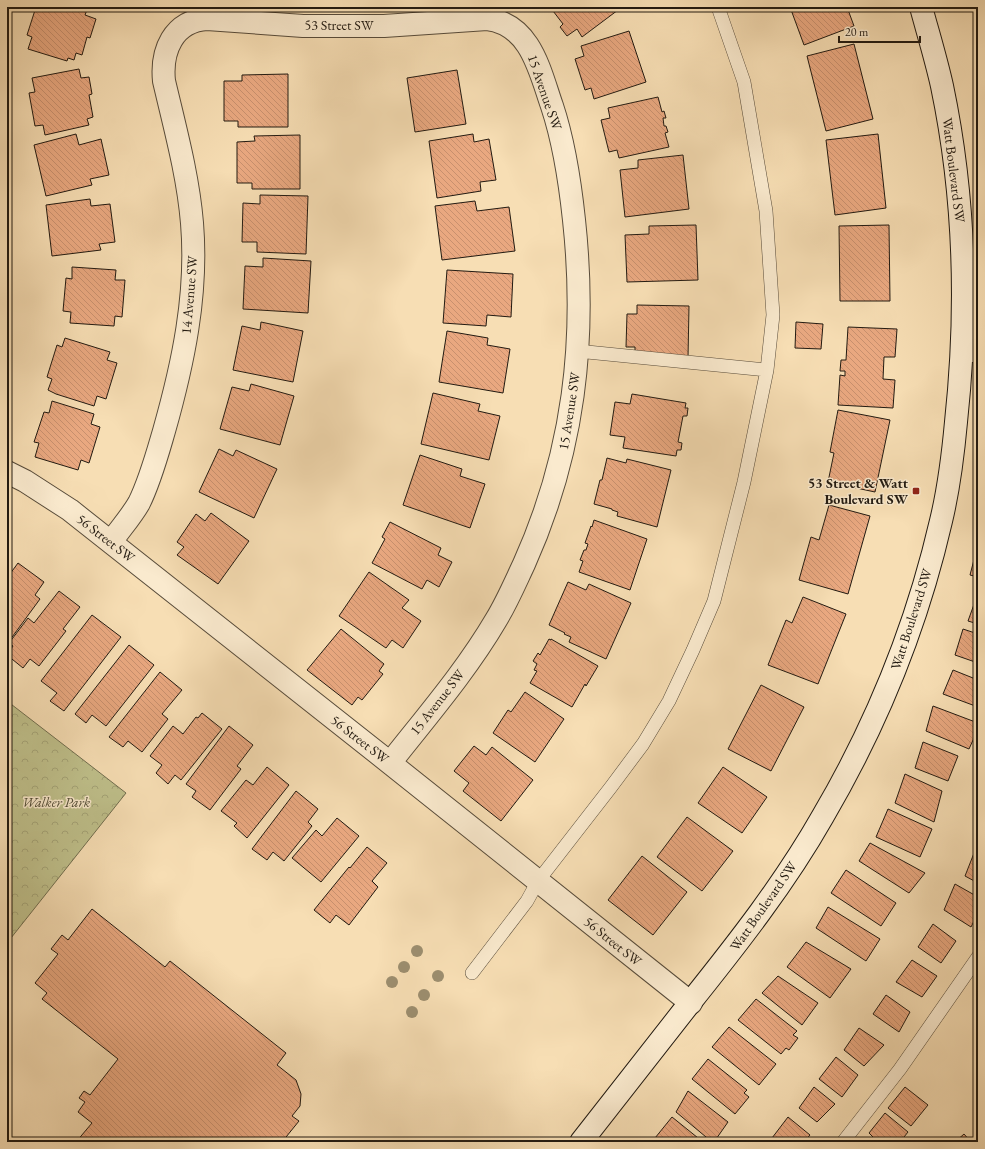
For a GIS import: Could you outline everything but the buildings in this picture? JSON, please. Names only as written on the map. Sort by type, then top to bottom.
[{"type":"street","name":"Watt Boulevard SW","points":[[581,1142],[736,946],[779,886],[823,818],[857,754],[894,675],[919,601],[942,520],[952,463],[961,379],[970,351],[963,268],[961,212],[952,146],[942,84],[921,7]]},
{"type":"street","name":"53 Street SW","points":[[174,37],[180,28],[188,23],[207,19],[303,26],[384,26],[487,19],[498,20],[510,26]]},
{"type":"street","name":"15 Avenue SW","points":[[390,763],[452,684],[476,650],[497,619],[516,582],[536,538],[562,457],[573,403],[578,351],[579,276],[572,198],[554,112],[535,58],[520,35],[510,26]]},
{"type":"street","name":"14 Avenue SW","points":[[110,542],[132,515],[144,490],[158,450],[177,386],[188,328],[192,283],[192,224],[184,165],[163,70],[164,59],[174,37]]},
{"type":"street","name":"56 Street SW","points":[[16,477],[70,510],[690,1003]]},
{"type":"lane","points":[[472,973],[527,901],[538,881],[643,744],[669,701],[714,601],[744,482],[767,370],[773,315],[766,211],[744,82],[718,7]]},
{"type":"lane","points":[[578,351],[767,370]]},
{"type":"lane","points":[[843,1142],[900,1069],[978,957]]},
{"type":"green space","name":"Walker Park","points":[[7,701],[126,793],[7,943]]},
{"type":"place","name":"53 Street & Watt Boulevard SW","points":[[916,491]]}]
